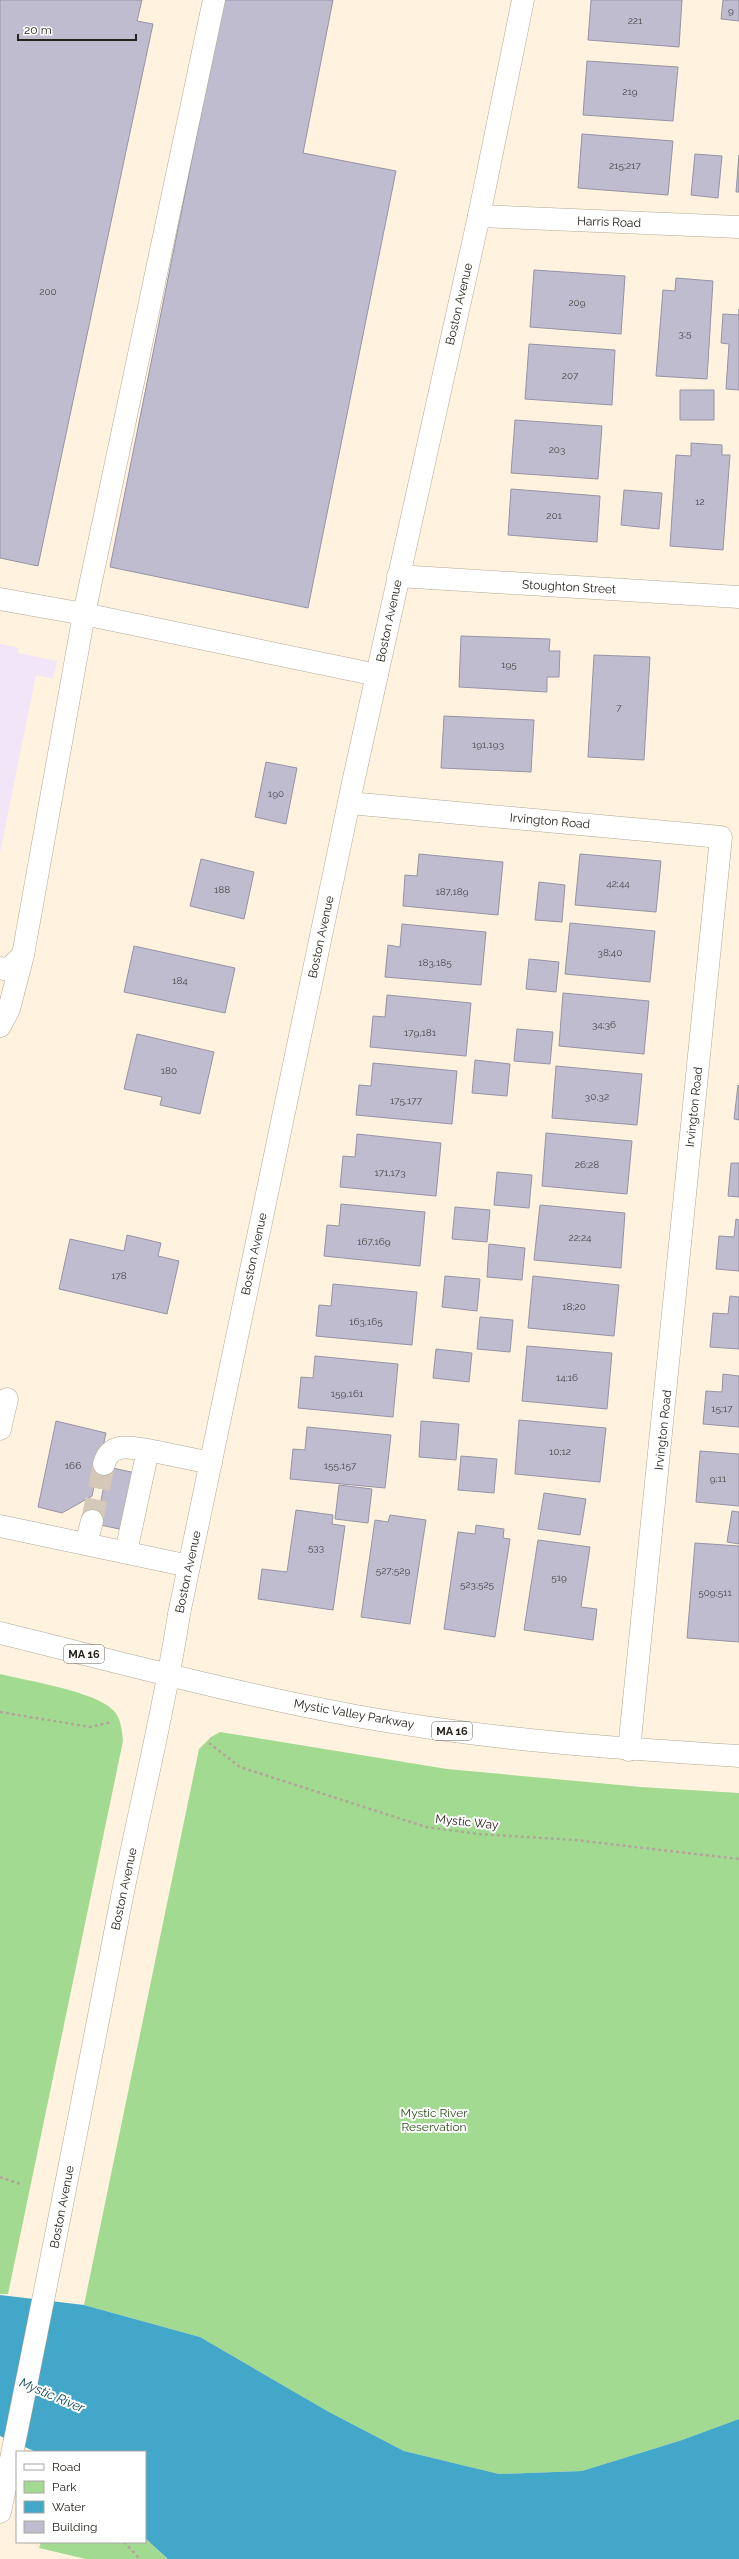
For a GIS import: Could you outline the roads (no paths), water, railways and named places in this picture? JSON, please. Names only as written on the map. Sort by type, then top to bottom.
[{"type":"main road","points":[[0,1026],[9,1009],[23,955],[84,614],[214,0]]},
{"type":"main road","name":"Boston Avenue","points":[[0,2511],[52,2258],[121,1904],[169,1675],[210,1463],[349,803],[398,576],[479,216],[523,0]]},
{"type":"main road","name":"Harris Road","points":[[479,216],[739,227]]},
{"type":"main road","name":"Stoughton Street","points":[[398,576],[739,597]]},
{"type":"main road","points":[[0,599],[84,614],[377,675]]},
{"type":"main road","name":"Irvington Road","points":[[349,803],[721,836],[636,1701],[629,1750]]},
{"type":"main road","points":[[0,968],[8,970],[23,955]]},
{"type":"main road","points":[[0,1429],[7,1399]]},
{"type":"main road","points":[[104,1464],[110,1452],[115,1448],[122,1447],[148,1450],[210,1463]]},
{"type":"main road","points":[[126,1552],[148,1450]]},
{"type":"main road","points":[[86,1544],[92,1521]]},
{"type":"main road","points":[[0,1526],[189,1566]]},
{"type":"main road","name":"Mystic Valley Parkway","points":[[0,1633],[169,1675],[348,1714],[437,1729],[629,1750],[739,1756]]},
{"type":"water","name":"Mystic River","points":[[0,2295],[84,2305],[200,2337],[329,2412],[404,2451],[499,2474],[582,2471],[682,2440],[739,2419],[739,2559],[168,2559],[146,2539],[146,2451],[34,2451],[0,2436]]},
{"type":"tunnel","points":[[92,1521],[104,1464]]},
{"type":"park label","name":"Mystic River Reservation","points":[[434,2120]]}]
